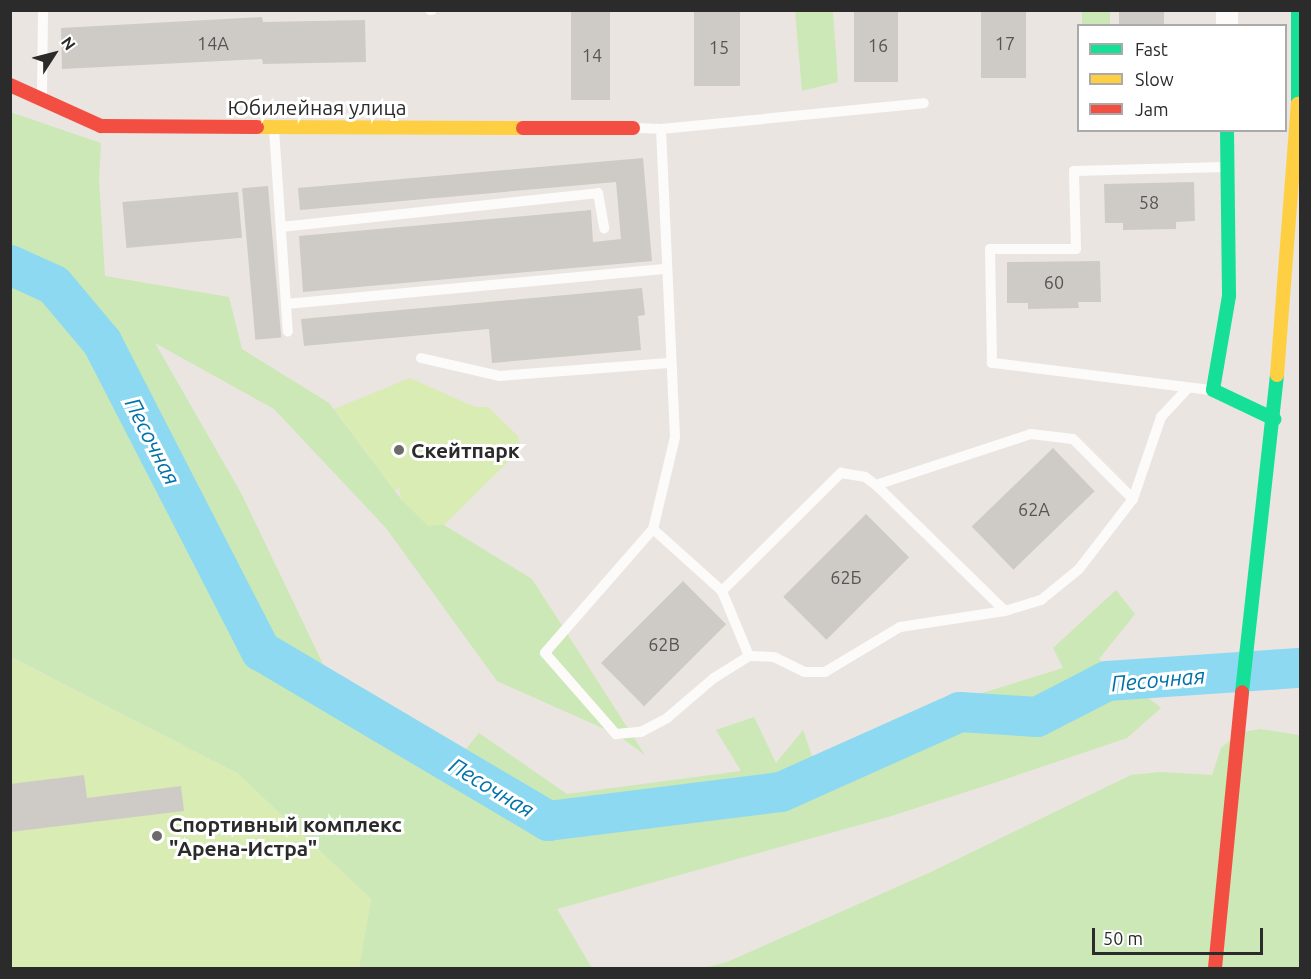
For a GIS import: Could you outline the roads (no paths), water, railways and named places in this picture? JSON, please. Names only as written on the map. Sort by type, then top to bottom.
[{"type":"street","points":[[1215,969],[1255,559],[1274,419],[1298,98],[1298,10]]},
{"type":"street","name":"Юбилейная улица","points":[[10,85],[101,126],[633,128]]},
{"type":"street","points":[[1227,132],[1229,296],[1213,390],[1274,419]]},
{"type":"lane","points":[[42,98],[43,10]]},
{"type":"lane","points":[[633,128],[661,129],[924,103]]},
{"type":"lane","points":[[274,128],[288,332]]},
{"type":"lane","points":[[661,129],[669,363],[675,437],[652,529],[545,653],[616,734],[641,732],[667,718],[714,678],[749,656],[774,657],[805,672],[825,672],[900,627],[1005,610],[1041,600],[1078,569],[1133,499],[1161,417],[1188,388]]},
{"type":"lane","points":[[1213,390],[992,363],[990,249],[1076,249],[1074,171],[1228,167]]},
{"type":"lane","points":[[281,227],[598,193],[604,228]]},
{"type":"lane","points":[[286,304],[666,269]]},
{"type":"lane","points":[[421,358],[499,376],[669,363]]},
{"type":"lane","points":[[876,485],[1031,434],[1073,438],[1133,499]]},
{"type":"lane","points":[[722,591],[841,473],[865,477],[876,485],[1005,610]]},
{"type":"lane","points":[[652,529],[722,591],[749,656]]},
{"type":"waterway","name":"Песочная","points":[[10,265],[54,285],[102,342],[261,651],[548,821],[781,792],[960,712],[1037,717],[1107,681],[1300,668]]},
{"type":"place","name":"Скейтпарк","points":[[399,450]]},
{"type":"place","name":"Спортивный комплекс \"Арена-Истра\"","points":[[157,836]]}]
